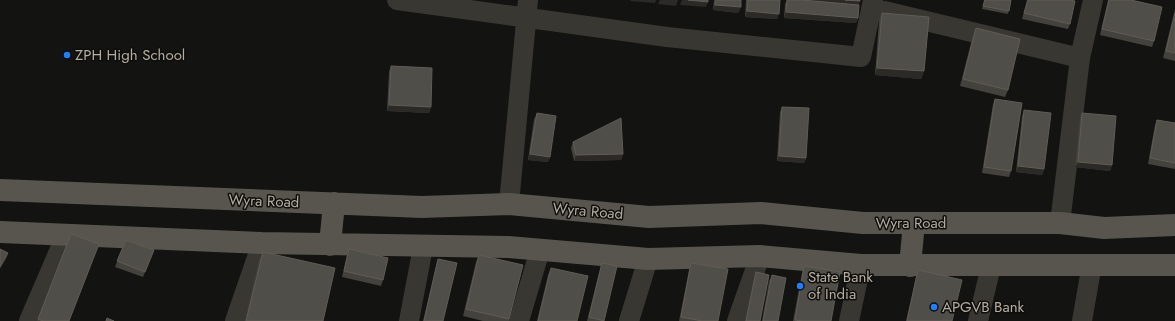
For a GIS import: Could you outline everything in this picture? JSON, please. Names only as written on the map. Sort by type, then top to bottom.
[{"type":"main road","name":"Wyra Road","points":[[0,190],[422,207],[509,204],[649,217],[761,213],[863,223],[1060,223],[1104,228],[1175,225]]},
{"type":"main road","points":[[330,245],[334,204]]},
{"type":"main road","points":[[910,266],[914,223]]},
{"type":"main road","points":[[0,232],[262,243],[423,247],[508,247],[648,259],[760,256],[861,265],[991,266],[1175,264]]},
{"type":"street","points":[[397,0],[527,8],[668,37],[861,57],[873,4],[1080,58]]},
{"type":"street","points":[[1060,223],[1080,58],[1093,0]]},
{"type":"street","points":[[509,204],[527,8]]},
{"type":"street","points":[[30,321],[66,235]]},
{"type":"street","points":[[235,321],[262,243]]},
{"type":"street","points":[[409,321],[423,247]]},
{"type":"street","points":[[519,321],[540,250]]},
{"type":"street","points":[[737,321],[760,256]]},
{"type":"street","points":[[629,321],[648,259]]},
{"type":"street","points":[[1082,321],[1092,264]]},
{"type":"street","points":[[849,321],[861,265]]},
{"type":"street","points":[[978,321],[991,266]]},
{"type":"building","points":[[688,0],[708,0],[708,2]]},
{"type":"building","points":[[716,0],[741,0],[741,7],[715,5]]},
{"type":"building","points":[[748,0],[780,0],[779,14],[747,11]]},
{"type":"building","points":[[787,0],[859,5],[858,18],[786,12]]},
{"type":"building","points":[[985,0],[1011,0],[1009,11],[983,6]]},
{"type":"building","points":[[1028,0],[1075,1],[1070,24],[1024,13]]},
{"type":"building","points":[[1109,0],[1131,0],[1162,7],[1154,41],[1102,29]]},
{"type":"building","points":[[882,13],[929,17],[924,71],[877,68]]},
{"type":"building","points":[[1175,13],[1175,53],[1166,51]]},
{"type":"building","points":[[976,28],[1020,39],[1008,90],[963,79]]},
{"type":"building","points":[[391,66],[432,68],[431,107],[389,105]]},
{"type":"building","points":[[995,99],[1022,103],[1011,171],[984,167]]},
{"type":"building","points":[[782,107],[809,108],[806,158],[779,156]]},
{"type":"building","points":[[1024,110],[1051,113],[1044,169],[1018,166]]},
{"type":"building","points":[[537,113],[556,116],[550,157],[530,154]]},
{"type":"building","points":[[1082,113],[1116,116],[1112,165],[1078,162]]},
{"type":"building","points":[[621,118],[623,154],[576,155],[573,142]]},
{"type":"building","points":[[1157,120],[1175,123],[1175,163],[1150,158]]},
{"type":"building","points":[[71,234],[99,244],[69,321],[43,321],[38,319]]},
{"type":"building","points":[[126,240],[154,250],[145,272],[117,261]]},
{"type":"building","points":[[0,249],[8,253],[0,267]]},
{"type":"building","points":[[349,249],[388,258],[383,280],[344,271]]},
{"type":"building","points":[[263,252],[335,268],[323,321],[246,321]]},
{"type":"building","points":[[479,255],[523,265],[509,319],[466,309]]},
{"type":"building","points":[[438,259],[457,263],[443,321],[424,321]]},
{"type":"building","points":[[602,263],[617,266],[604,321],[589,317]]},
{"type":"building","points":[[691,263],[728,269],[718,321],[702,321],[681,317]]},
{"type":"building","points":[[804,266],[840,272],[831,321],[795,320]]},
{"type":"building","points":[[551,268],[588,276],[577,321],[538,321]]},
{"type":"building","points":[[918,270],[962,280],[952,321],[907,321]]},
{"type":"building","points":[[756,272],[769,275],[760,321],[746,321]]},
{"type":"building","points":[[772,275],[786,278],[778,321],[763,321]]},
{"type":"building","points":[[107,318],[114,321],[106,321]]},
{"type":"place","name":"ZPH High School","points":[[67,55]]},
{"type":"place","name":"State Bank of India","points":[[800,286]]},
{"type":"place","name":"APGVB Bank","points":[[934,307]]}]
